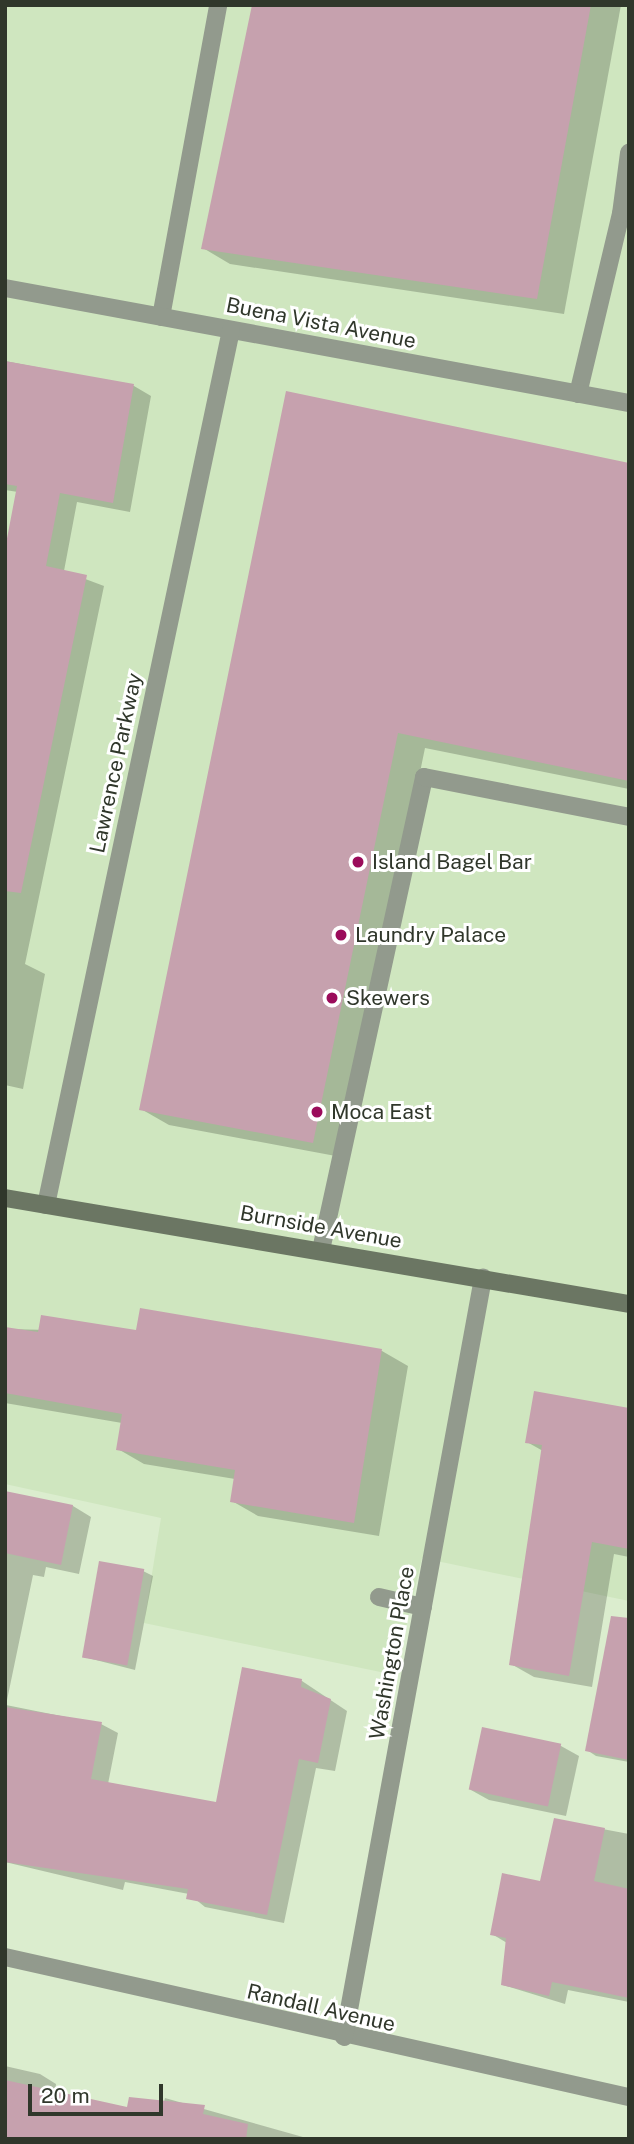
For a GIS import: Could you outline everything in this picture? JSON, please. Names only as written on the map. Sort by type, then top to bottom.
[{"type":"main road","name":"Burnside Avenue","points":[[5,1198],[629,1304]]},
{"type":"street","points":[[161,317],[218,5]]},
{"type":"street","points":[[578,394],[621,214],[629,153]]},
{"type":"street","name":"Buena Vista Avenue","points":[[5,288],[629,403]]},
{"type":"street","name":"Lawrence Parkway","points":[[46,1205],[231,330]]},
{"type":"street","points":[[321,1250],[424,777],[629,817]]},
{"type":"street","name":"Washington Place","points":[[344,2037],[483,1278]]},
{"type":"street","points":[[379,1597],[423,1607]]},
{"type":"street","name":"Randall Avenue","points":[[5,1957],[344,2037],[629,2097]]},
{"type":"shaded area","points":[[5,5],[629,5],[629,1601],[422,1558],[395,1675],[144,1623],[161,1518],[5,1484]]},
{"type":"building","points":[[252,5],[591,5],[537,299],[201,249]]},
{"type":"building","points":[[5,361],[134,384],[113,503],[60,493],[46,566],[87,575],[21,893],[5,891],[5,549],[17,486],[5,484]]},
{"type":"building","points":[[286,391],[629,463],[629,781],[398,733],[313,1143],[139,1110]]},
{"type":"building","points":[[140,1308],[382,1349],[354,1523],[230,1502],[235,1470],[116,1450],[122,1414],[5,1393],[5,1327],[38,1332],[41,1315],[136,1330]]},
{"type":"building","points":[[534,1391],[629,1408],[629,1549],[592,1542],[569,1676],[509,1665],[542,1445],[525,1443]]},
{"type":"building","points":[[5,1491],[73,1505],[61,1565],[5,1553]]},
{"type":"building","points":[[99,1561],[144,1569],[127,1665],[82,1658]]},
{"type":"building","points":[[611,1616],[629,1618],[629,1760],[585,1751]]},
{"type":"building","points":[[242,1667],[302,1679],[301,1687],[331,1699],[318,1763],[299,1759],[267,1915],[186,1899],[188,1889],[5,1862],[5,1707],[102,1722],[91,1779],[216,1802]]},
{"type":"building","points":[[482,1727],[561,1744],[548,1806],[469,1790]]},
{"type":"building","points":[[554,1818],[605,1828],[594,1881],[629,1889],[629,1998],[552,1982],[549,1996],[501,1985],[506,1938],[490,1935],[502,1873],[540,1881]]},
{"type":"building","points":[[5,2080],[127,2107],[129,2097],[205,2105],[203,2114],[248,2124],[246,2139],[5,2139]]},
{"type":"place","name":"Island Bagel Bar","points":[[358,862]]},
{"type":"place","name":"Laundry Palace","points":[[341,935]]},
{"type":"place","name":"Skewers","points":[[332,998]]},
{"type":"place","name":"Moca East","points":[[317,1112]]}]
